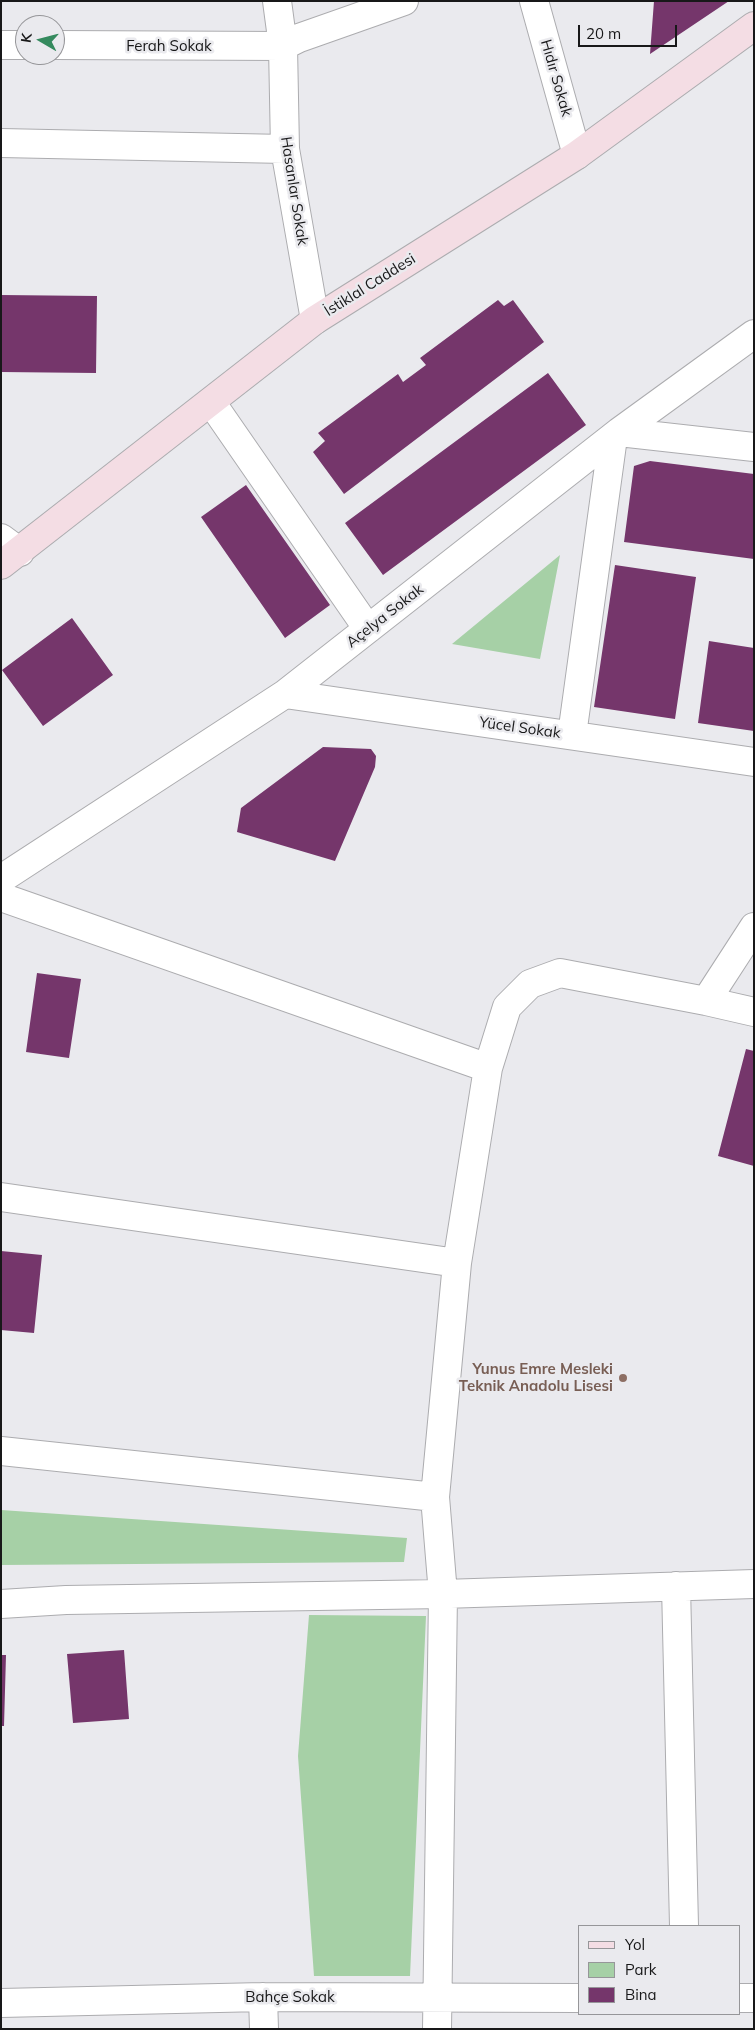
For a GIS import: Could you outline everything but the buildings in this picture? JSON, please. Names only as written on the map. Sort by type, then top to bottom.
[{"type":"main road","name":"İstiklal Caddesi","points":[[8,552],[211,402],[315,320],[577,155],[754,26]]},
{"type":"street","name":"Hasanlar Sokak","points":[[277,1],[283,46],[286,149],[315,320]]},
{"type":"street","points":[[283,46],[299,38],[404,1]]},
{"type":"street","name":"Hıdır Sokak","points":[[534,1],[577,155]]},
{"type":"street","points":[[1,45],[15,45]]},
{"type":"street","name":"Ferah Sokak","points":[[65,45],[283,46]]},
{"type":"street","points":[[1,143],[286,149]]},
{"type":"street","name":"Açelya Sokak","points":[[3,878],[286,694],[616,435],[754,334]]},
{"type":"street","points":[[211,402],[368,629]]},
{"type":"street","points":[[572,735],[616,435],[754,447]]},
{"type":"street","name":"Yücel Sokak","points":[[286,694],[754,762]]},
{"type":"street","points":[[3,878],[488,1068]]},
{"type":"street","points":[[706,1001],[754,927]]},
{"type":"street","points":[[437,2029],[443,1594],[435,1497],[457,1263],[488,1068],[507,1006],[530,984],[560,972],[754,1012]]},
{"type":"street","points":[[1,1197],[457,1263]]},
{"type":"street","points":[[1,1451],[435,1497]]},
{"type":"street","points":[[1,1604],[66,1600],[443,1594],[754,1584]]},
{"type":"street","points":[[676,1586],[684,1925]]},
{"type":"street","points":[[263,1996],[264,2029]]},
{"type":"street","name":"Bahçe Sokak","points":[[1,2003],[263,1996],[578,1998]]},
{"type":"street","points":[[740,1998],[754,1998]]},
{"type":"green space","points":[[560,555],[540,659],[452,644]]},
{"type":"green space","points":[[1,1510],[407,1538],[404,1562],[1,1565]]},
{"type":"green space","points":[[309,1615],[426,1616],[410,1976],[314,1976],[298,1756]]},
{"type":"place","name":"Yunus Emre Mesleki Teknik Anadolu Lisesi","points":[[623,1378]]}]
